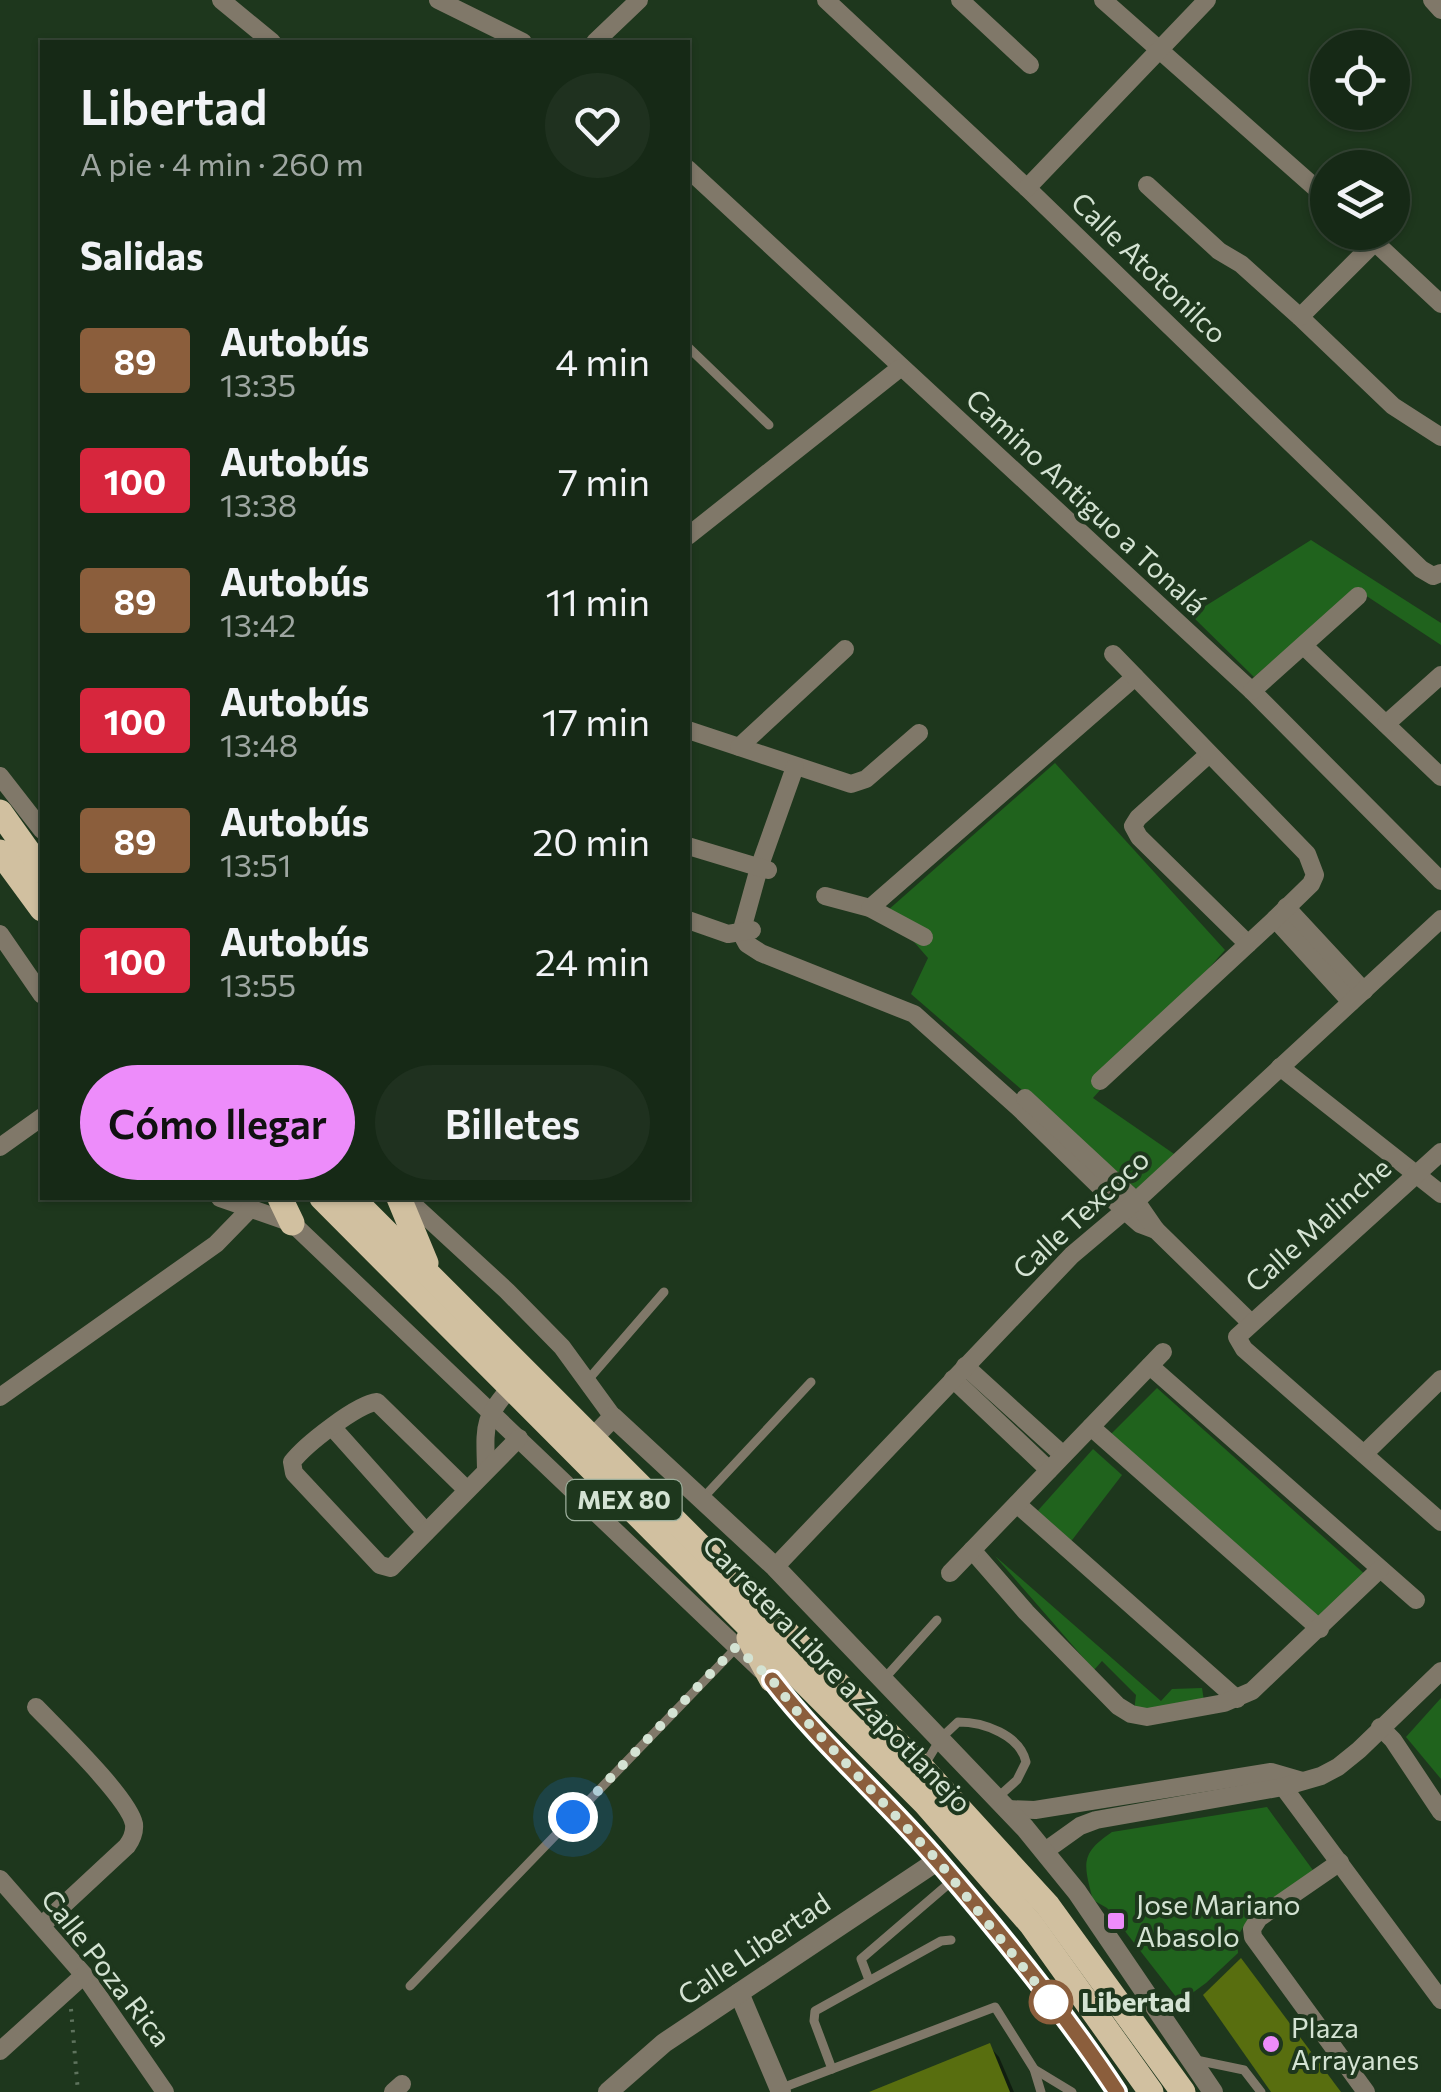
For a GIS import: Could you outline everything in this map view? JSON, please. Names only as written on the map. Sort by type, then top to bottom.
[{"type":"main road","points":[[0,812],[40,869]]},
{"type":"main road","points":[[0,852],[40,905]]},
{"type":"main road","points":[[281,1200],[292,1223]]},
{"type":"main road","name":"Carretera Libre a Zapotlanejo","points":[[324,1200],[926,1804],[1032,1924],[1123,2008],[1151,2092]]},
{"type":"main road","name":"Carretera Libre a Zapotlanejo","points":[[354,1200],[922,1768],[1048,1906],[1182,2092]]},
{"type":"main road","points":[[403,1200],[431,1277]]},
{"type":"main road","points":[[735,1612],[772,1680]]},
{"type":"street","points":[[220,0],[270,40]]},
{"type":"street","points":[[438,0],[519,40]]},
{"type":"street","points":[[597,40],[640,0]]},
{"type":"street","name":"Calle Atotonilco","points":[[826,0],[1027,188],[1421,569],[1437,574]]},
{"type":"street","points":[[960,0],[1030,65]]},
{"type":"street","points":[[1102,0],[1310,184]]},
{"type":"street","points":[[1027,188],[1207,0]]},
{"type":"street","points":[[1432,0],[1441,10]]},
{"type":"street","name":"Camino Antiguo a Tonalá","points":[[690,171],[1252,691],[1441,881]]},
{"type":"street","points":[[1147,186],[1300,317],[1393,406],[1441,437]]},
{"type":"street","points":[[1300,317],[1359,250]]},
{"type":"street","points":[[1384,250],[1441,304]]},
{"type":"street","points":[[690,534],[900,368]]},
{"type":"street","points":[[1252,691],[1358,596]]},
{"type":"street","points":[[1305,646],[1441,777]]},
{"type":"street","points":[[739,747],[845,649]]},
{"type":"street","points":[[1100,1081],[1311,884],[1314,865],[1113,654]]},
{"type":"street","points":[[1386,724],[1441,675]]},
{"type":"street","points":[[870,908],[1134,678]]},
{"type":"street","points":[[690,731],[800,769],[859,783],[919,733]]},
{"type":"street","points":[[1209,754],[1133,826],[1248,944]]},
{"type":"street","points":[[747,932],[800,769]]},
{"type":"street","points":[[0,776],[40,827]]},
{"type":"street","points":[[690,847],[765,869]]},
{"type":"street","points":[[825,896],[870,908],[924,937]]},
{"type":"street","points":[[1281,913],[1357,996]]},
{"type":"street","name":"Calle Texcoco","points":[[775,1568],[1072,1255],[1441,919]]},
{"type":"street","points":[[690,921],[728,934],[747,932],[919,1004],[1060,1130],[1130,1206],[1250,1322]]},
{"type":"street","points":[[0,934],[40,991]]},
{"type":"street","points":[[1280,1067],[1441,1194]]},
{"type":"street","points":[[0,1148],[40,1118]]},
{"type":"street","name":"Calle Malinche","points":[[1364,1454],[1237,1342],[1239,1333],[1441,1152]]},
{"type":"street","points":[[225,1200],[292,1223],[772,1680]]},
{"type":"street","points":[[404,1200],[506,1290],[562,1348],[613,1417],[592,1439]]},
{"type":"street","points":[[0,1397],[216,1244],[250,1209]]},
{"type":"street","points":[[950,1574],[1156,1359],[1416,1600]]},
{"type":"street","points":[[959,1372],[1063,1456]]},
{"type":"street","points":[[959,1372],[1049,1470]]},
{"type":"street","points":[[1440,1518],[1364,1454],[1441,1379]]},
{"type":"street","points":[[486,1469],[490,1410],[512,1386]]},
{"type":"street","points":[[467,1490],[377,1402],[333,1428],[296,1457],[292,1468],[385,1568],[396,1565],[519,1438]]},
{"type":"street","name":"Carretera Libre a Zapotlanejo","points":[[613,1417],[775,1568],[1045,1851],[1077,1892],[1123,2008],[1190,2059],[1213,2092]]},
{"type":"street","points":[[1091,1426],[1320,1629]]},
{"type":"street","points":[[333,1428],[426,1532]]},
{"type":"street","points":[[1016,1504],[1237,1699]]},
{"type":"street","points":[[972,1550],[1026,1612],[1124,1710],[1147,1717],[1237,1699],[1252,1692],[1380,1570]]},
{"type":"street","points":[[1002,1803],[1034,1810],[1277,1779],[1302,1781],[1338,1767],[1441,1671]]},
{"type":"street","name":"Carretera Libre a Zapotlanejo","points":[[772,1680],[938,1861],[1080,2038],[1117,2092]]},
{"type":"street","points":[[36,1707],[99,1776],[130,1815],[134,1826],[134,1836],[127,1846],[42,1924]]},
{"type":"street","points":[[1380,1727],[1441,1812]]},
{"type":"street","points":[[1045,1851],[1096,1820],[1277,1779]]},
{"type":"street","points":[[1277,1779],[1441,2000]]},
{"type":"street","name":"Calle Libertad","points":[[608,2092],[664,2044],[938,1861]]},
{"type":"street","points":[[1340,1862],[1260,1918],[1252,1929],[1253,1937],[1366,2092]]},
{"type":"street","name":"Calle Poza Rica","points":[[0,1879],[42,1924],[77,1980],[165,2092]]},
{"type":"street","points":[[0,2051],[77,1980]]},
{"type":"street","points":[[738,1993],[780,2090]]},
{"type":"street","points":[[1080,2038],[1123,2008]]},
{"type":"lane","points":[[690,349],[770,426]]},
{"type":"lane","points":[[587,1382],[664,1292]]},
{"type":"lane","points":[[701,1500],[811,1382]]},
{"type":"lane","points":[[884,1678],[937,1620]]},
{"type":"lane","points":[[410,1986],[736,1647]]},
{"type":"lane","points":[[922,1768],[941,1738],[958,1722],[969,1722],[1016,1742],[1024,1752],[1024,1771],[1002,1803]]},
{"type":"lane","points":[[869,1980],[860,1959],[953,1880]]},
{"type":"lane","points":[[832,2069],[814,2021],[816,2011],[941,1941],[951,1940]]},
{"type":"lane","points":[[780,2090],[995,2007],[1034,2069],[1041,2092]]},
{"type":"lane","points":[[1190,2059],[1244,2070],[1261,2092]]},
{"type":"lane","points":[[1034,2069],[1069,2091]]},
{"type":"path","points":[[77,1980],[78,2092]]},
{"type":"green space","points":[[1311,540],[1441,623],[1441,645],[1362,593],[1349,595],[1254,677],[1191,615]]},
{"type":"green space","points":[[1055,763],[1225,950],[1093,1098],[1180,1158],[1140,1192],[911,994],[928,958],[887,911]]},
{"type":"green space","points":[[1157,1388],[1368,1577],[1319,1624],[1111,1434]]},
{"type":"green space","points":[[1093,1449],[1122,1475],[1069,1544],[1034,1515]]},
{"type":"green space","points":[[995,1556],[1161,1701],[1172,1689],[1202,1688],[1204,1701],[1134,1711],[1136,1695],[1102,1661],[1094,1670]]},
{"type":"green space","points":[[1441,1698],[1441,1779],[1406,1737]]},
{"type":"green space","points":[[1267,1807],[1315,1873],[1247,1921],[1237,1937],[1238,1953],[1180,2002],[1107,1908],[1093,1900],[1086,1869],[1089,1854],[1112,1832]]},
{"type":"building","name":"Plaza Arrayanes","points":[[1241,1958],[1341,2092],[1271,2092],[1203,1995]]},
{"type":"building","points":[[990,2043],[1010,2092],[869,2092]]},
{"type":"bus line","name":"89","points":[[772,1680],[938,1861],[1088,2048],[1117,2092]]},
{"type":"place","name":"Jose Mariano Abasolo","points":[[1116,1921]]},
{"type":"place","name":"Libertad","points":[[1051,2002]]},
{"type":"place","name":"Plaza Arrayanes","points":[[1271,2044]]},
{"type":"route","points":[[573,1817],[736,1647],[772,1680],[938,1861],[1059,2012],[1051,2002]]}]
